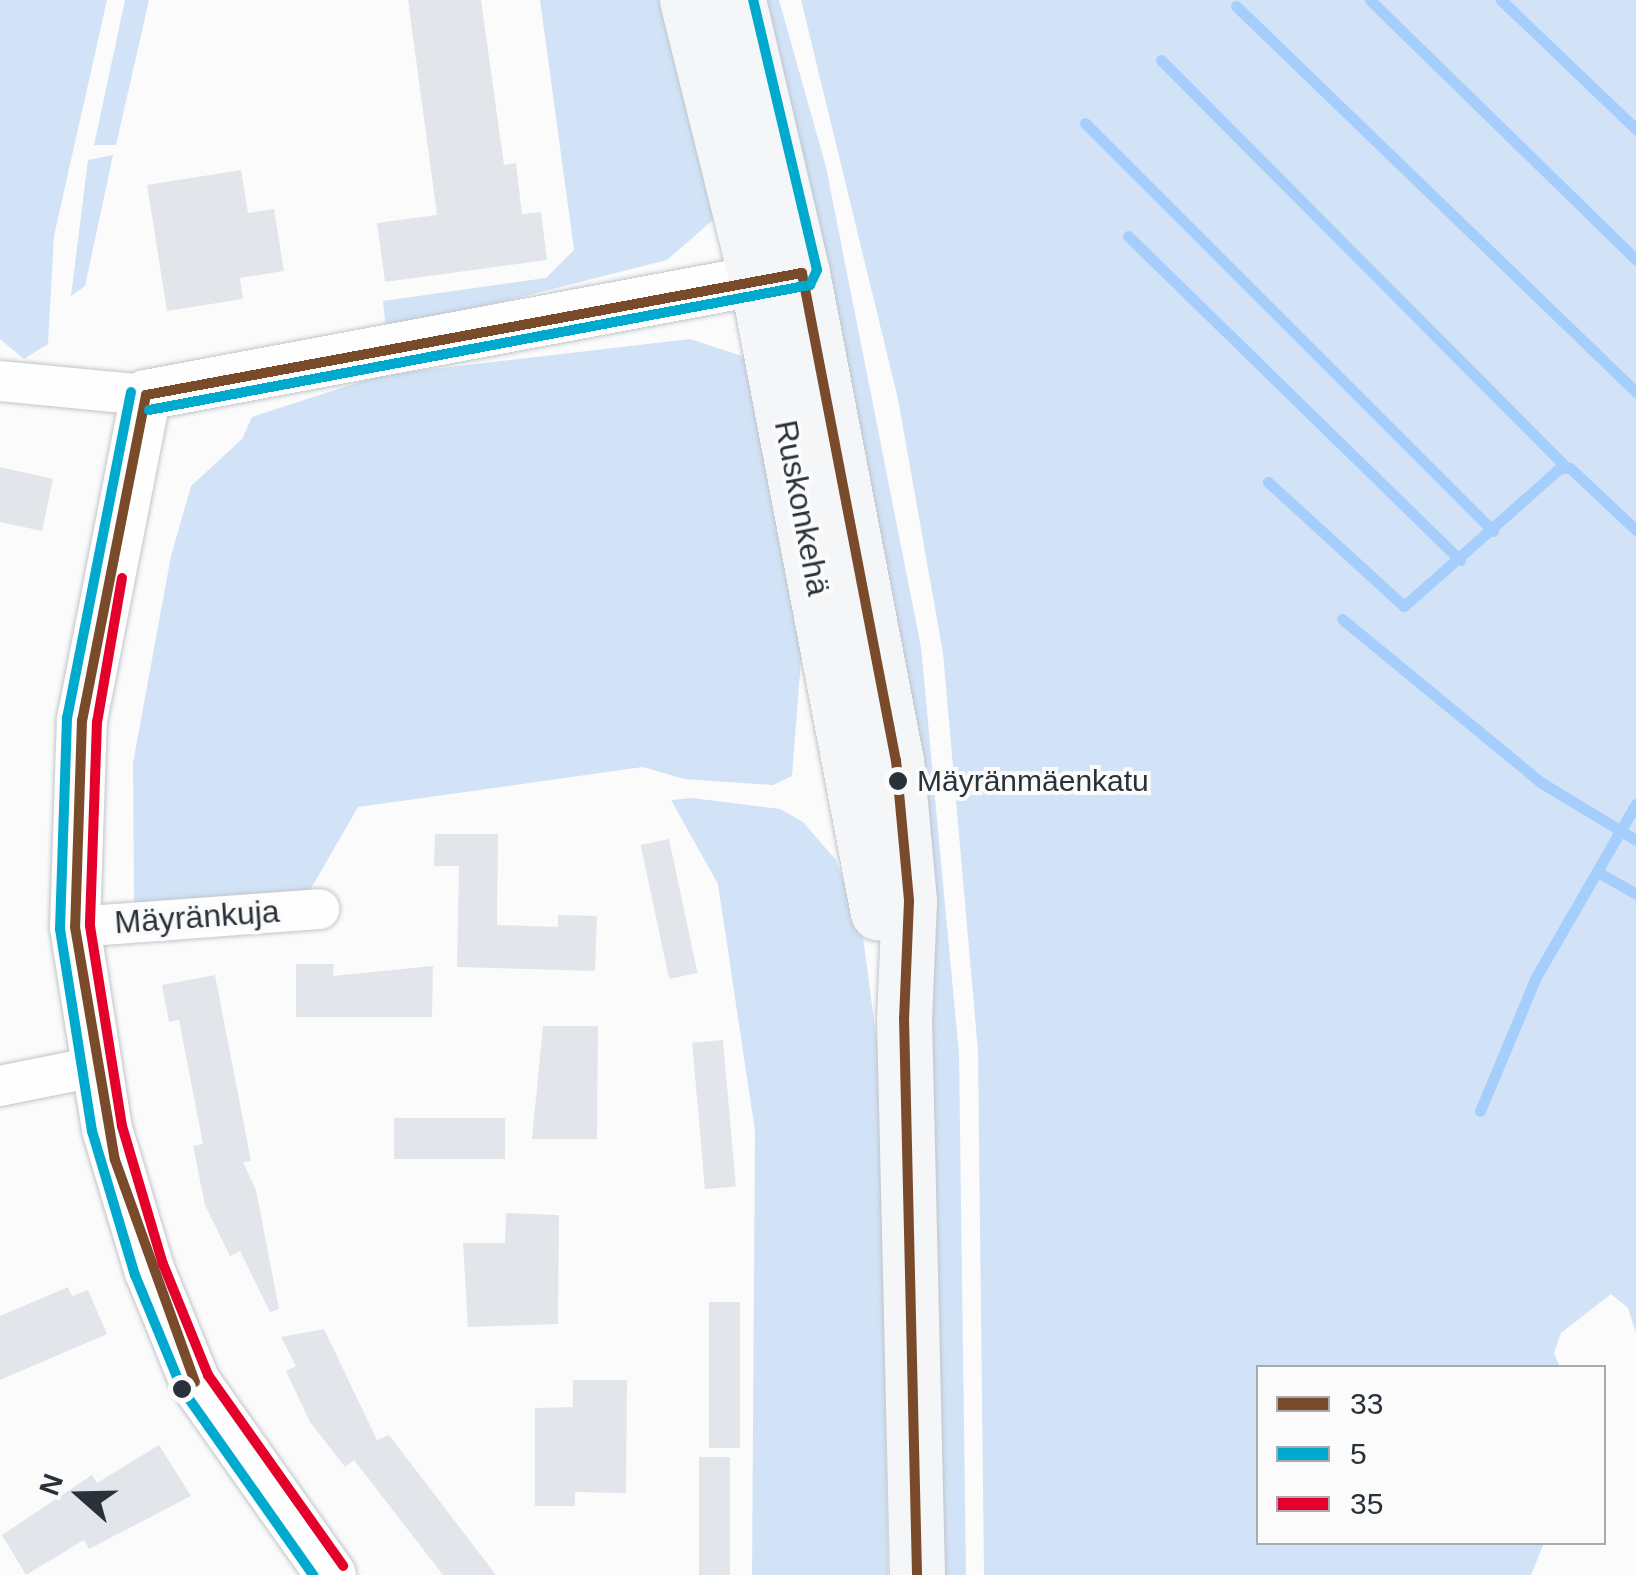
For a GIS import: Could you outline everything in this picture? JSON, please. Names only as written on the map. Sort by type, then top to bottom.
[{"type":"main road","name":"Ruskonkehä","points":[[687,0],[780,276]]},
{"type":"main road","name":"Ruskonkehä","points":[[738,0],[904,1018],[917,1575]]},
{"type":"street","points":[[0,381],[146,395],[780,276]]},
{"type":"street","points":[[146,395],[82,720],[75,927],[114,1160],[195,1382],[331,1575]]},
{"type":"street","name":"Mäyränkuja","points":[[75,927],[320,909]]},
{"type":"street","points":[[0,1086],[98,1066]]},
{"type":"shaded area","points":[[0,0],[107,0],[54,236],[48,344],[24,359],[0,339]]},
{"type":"shaded area","points":[[125,0],[149,0],[116,145],[94,145]]},
{"type":"shaded area","points":[[540,0],[672,0],[714,219],[667,260],[386,331],[383,301],[546,278],[574,250]]},
{"type":"shaded area","points":[[761,0],[779,0],[826,167],[921,647],[959,1054],[966,1575],[944,1575],[930,926]]},
{"type":"shaded area","points":[[801,0],[1636,0],[1636,1333],[1628,1308],[1611,1294],[1561,1333],[1554,1353],[1559,1365],[1256,1365],[1256,1545],[1543,1545],[1531,1575],[984,1575],[978,1051],[943,653],[898,399]]},
{"type":"shaded area","points":[[113,155],[85,286],[71,296],[88,160]]},
{"type":"shaded area","points":[[690,339],[748,358],[803,635],[792,776],[773,785],[684,779],[643,767],[358,807],[309,892],[134,904],[133,763],[171,556],[191,486],[242,439],[252,417],[381,375]]},
{"type":"shaded area","points":[[692,798],[780,809],[803,822],[836,860],[863,937],[881,1074],[888,1575],[752,1575],[755,1131],[718,884],[671,800]]},
{"type":"building","points":[[408,0],[481,0],[504,165],[516,163],[522,214],[541,212],[547,260],[385,282],[377,223],[437,215]]},
{"type":"building","points":[[241,170],[248,213],[274,209],[284,271],[240,278],[243,299],[167,311],[147,185]]},
{"type":"building","points":[[0,467],[53,479],[42,531],[0,522]]},
{"type":"building","points":[[435,834],[498,834],[497,925],[558,927],[558,915],[597,916],[595,971],[457,967],[459,866],[434,866]]},
{"type":"building","points":[[669,839],[697,973],[669,979],[641,845]]},
{"type":"building","points":[[296,964],[334,964],[333,976],[433,966],[432,1017],[296,1017]]},
{"type":"building","points":[[215,975],[251,1161],[243,1162],[256,1190],[279,1309],[270,1312],[240,1251],[230,1256],[205,1205],[193,1146],[203,1144],[179,1020],[169,1022],[162,985]]},
{"type":"building","points":[[543,1026],[598,1026],[597,1139],[532,1139]]},
{"type":"building","points":[[723,1040],[736,1186],[705,1189],[692,1043]]},
{"type":"building","points":[[394,1118],[505,1118],[505,1159],[394,1159]]},
{"type":"building","points":[[506,1213],[559,1215],[558,1324],[468,1327],[463,1243],[505,1243]]},
{"type":"building","points":[[68,1287],[72,1296],[88,1290],[107,1334],[0,1380],[0,1316]]},
{"type":"building","points":[[709,1302],[740,1302],[740,1448],[709,1448]]},
{"type":"building","points":[[324,1329],[377,1440],[389,1435],[496,1575],[443,1575],[354,1460],[345,1467],[310,1422],[286,1371],[296,1366],[281,1337]]},
{"type":"building","points":[[573,1380],[627,1380],[626,1493],[575,1492],[575,1506],[535,1506],[535,1408],[573,1407]]},
{"type":"building","points":[[159,1445],[191,1496],[89,1549],[84,1540],[26,1575],[2,1535],[92,1475],[97,1483]]},
{"type":"building","points":[[699,1457],[730,1457],[730,1575],[699,1575]]},
{"type":"waterway","points":[[1370,0],[1636,260]]},
{"type":"waterway","points":[[1501,0],[1636,129]]},
{"type":"waterway","points":[[1236,6],[1636,392]]},
{"type":"waterway","points":[[1161,60],[1566,467]]},
{"type":"waterway","points":[[1085,123],[1493,531]]},
{"type":"waterway","points":[[1128,236],[1460,560]]},
{"type":"waterway","points":[[1268,482],[1404,606],[1560,468],[1570,468],[1636,530]]},
{"type":"waterway","points":[[1342,619],[1542,783],[1636,840]]},
{"type":"waterway","points":[[1480,1111],[1536,977],[1636,804]]},
{"type":"waterway","points":[[1601,874],[1636,894]]},
{"type":"transit line","name":"5","points":[[149,410],[810,285],[817,270],[753,0]]},
{"type":"transit line","name":"33","points":[[146,395],[802,273],[896,760],[909,901],[904,1018],[917,1575]]},
{"type":"transit line","name":"5","points":[[131,392],[67,718],[60,929],[92,1131],[135,1275],[182,1389],[313,1575]]},
{"type":"transit line","name":"33","points":[[146,395],[82,720],[75,927],[115,1160],[195,1382]]},
{"type":"transit line","name":"35","points":[[122,578],[97,722],[90,926],[122,1126],[163,1264],[208,1375],[343,1566]]},
{"type":"place","name":"Mäyränmäenkatu","points":[[898,781]]}]
